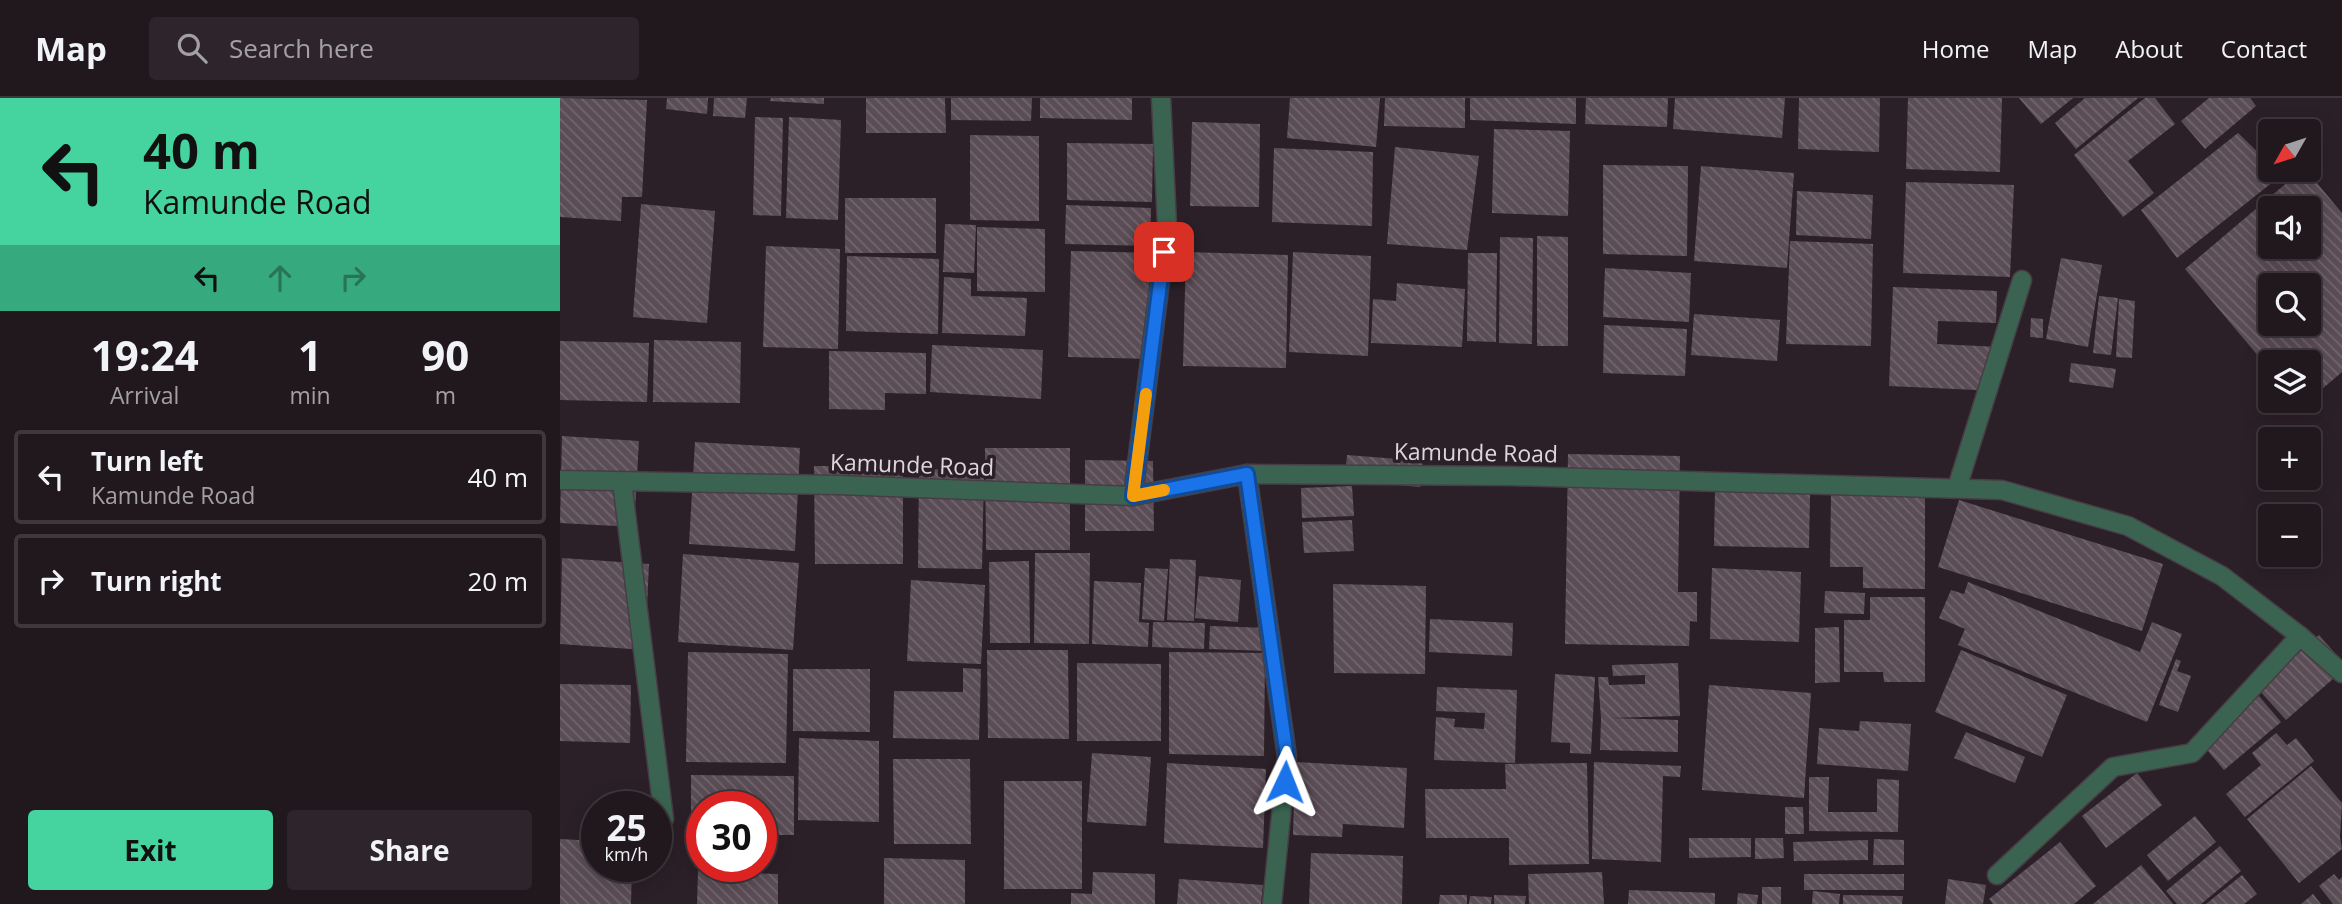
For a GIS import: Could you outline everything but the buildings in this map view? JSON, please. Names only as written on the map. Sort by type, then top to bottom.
[{"type":"street","points":[[1133,496],[1167,225],[1161,98]]},
{"type":"street","points":[[1957,488],[2022,280]]},
{"type":"street","points":[[1247,474],[1287,757],[1272,904]]},
{"type":"street","name":"Kamunde Road","points":[[560,480],[837,485],[1133,496],[1247,474],[1511,476],[2002,490],[2128,526],[2222,576],[2300,636],[2342,673]]},
{"type":"street","points":[[622,482],[661,791]]},
{"type":"street","points":[[1997,875],[2113,767],[2192,753],[2300,636]]},
{"type":"slow traffic","points":[[1146,394],[1133,496],[1164,490]]},
{"type":"route","points":[[1164,252],[1133,496],[1247,474],[1287,757],[1285,782]]}]
